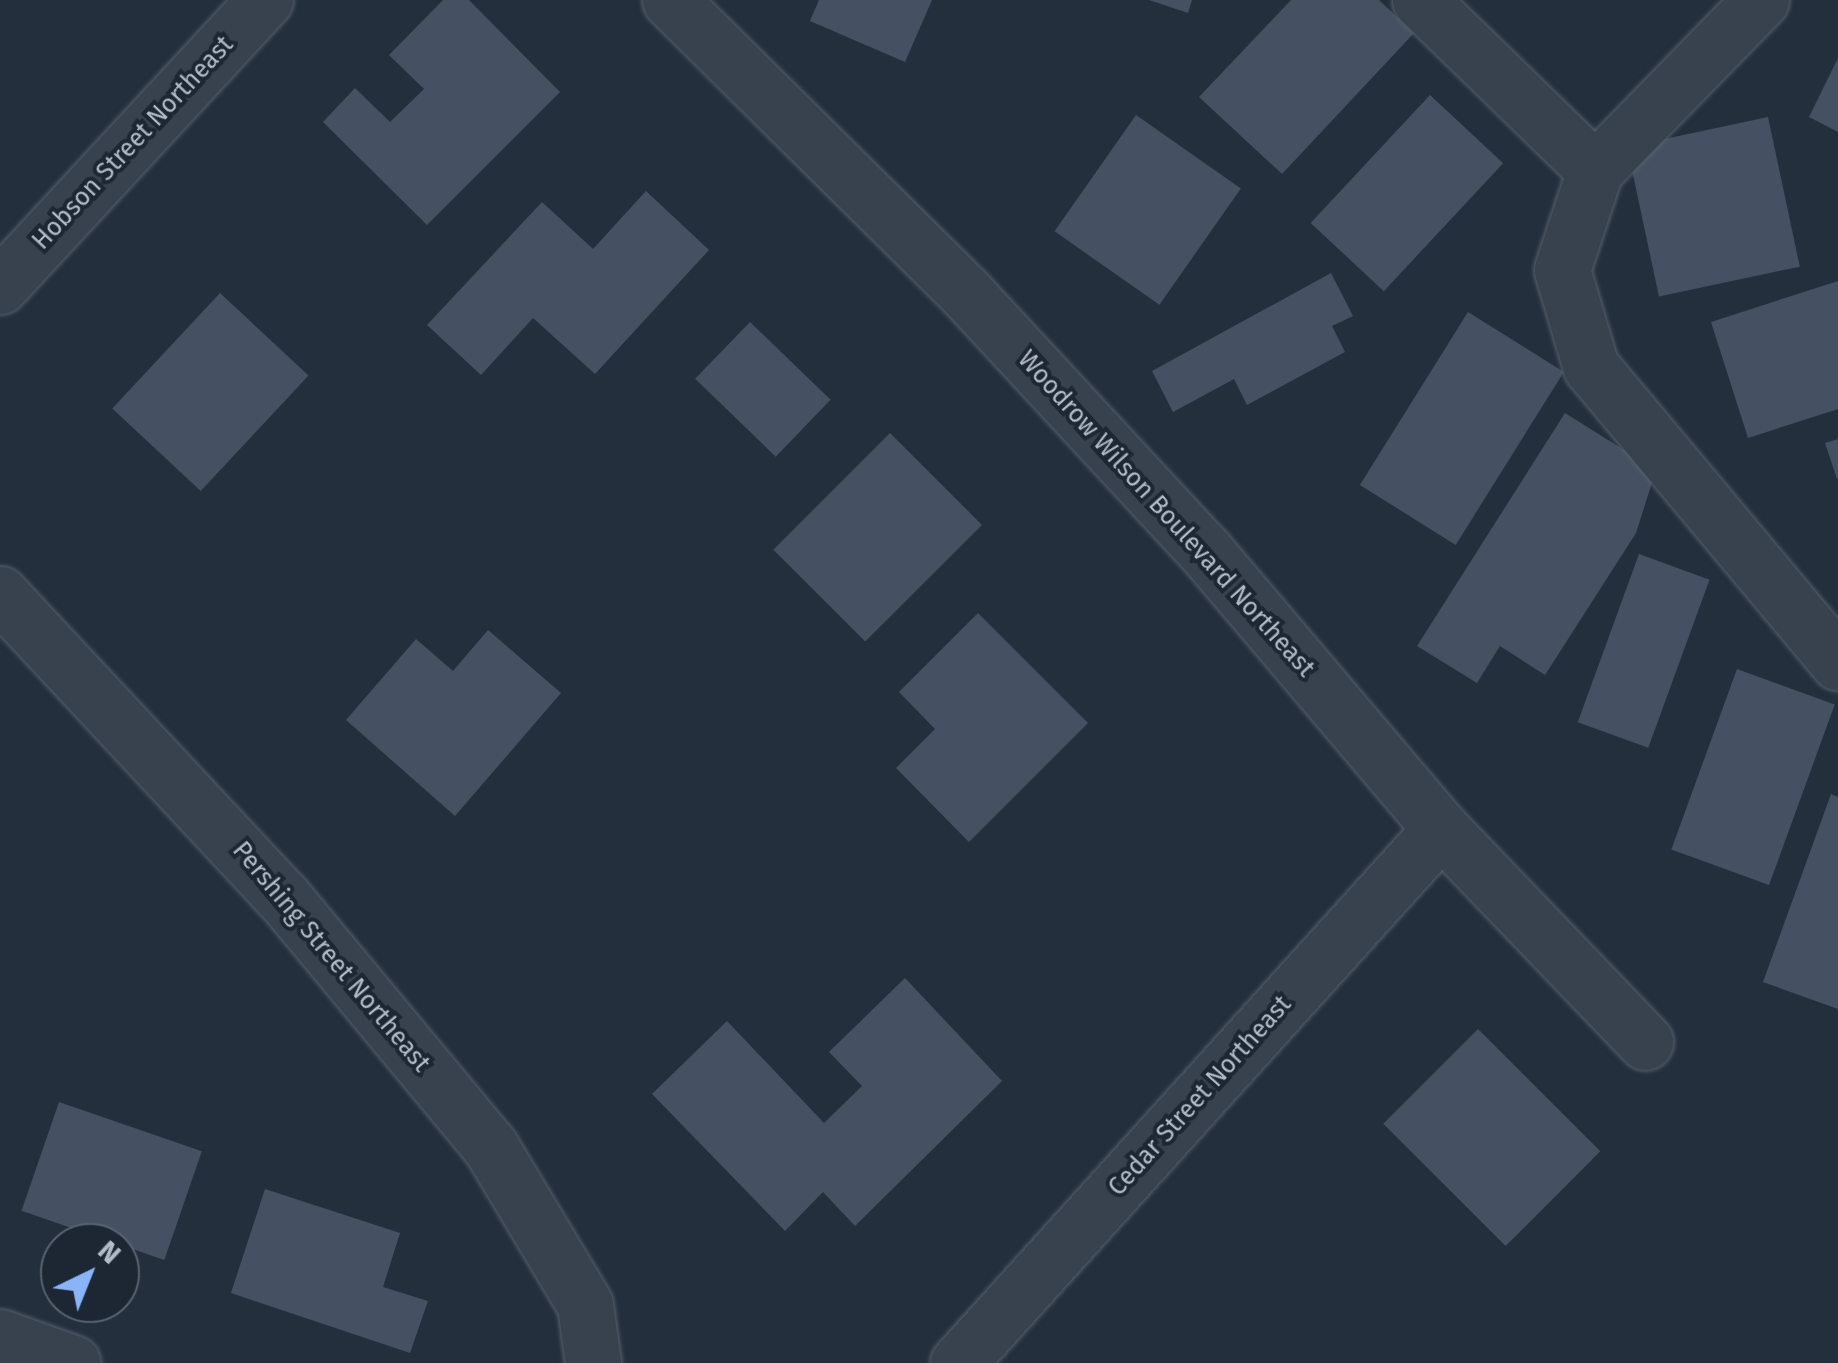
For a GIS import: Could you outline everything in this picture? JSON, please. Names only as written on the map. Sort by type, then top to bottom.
[{"type":"street","name":"Hobson Street Northeast","points":[[0,286],[265,0]]},
{"type":"street","name":"Woodrow Wilson Boulevard Northeast","points":[[670,0],[966,293],[1206,552],[1441,829],[1645,1042]]},
{"type":"street","points":[[1420,0],[1595,170]]},
{"type":"street","points":[[1761,0],[1595,170],[1562,270],[1591,367],[1838,662]]},
{"type":"street","name":"Pershing Street Northeast","points":[[0,594],[283,897],[490,1146],[585,1305],[594,1363]]},
{"type":"street","name":"Cedar Street Northeast","points":[[958,1363],[1441,829]]},
{"type":"street","points":[[7,1347],[72,1363]]},
{"type":"building","points":[[443,0],[469,0],[560,92],[427,225],[323,122],[355,88],[390,122],[424,89],[389,55]]},
{"type":"building","points":[[819,0],[932,0],[905,62],[810,21]]},
{"type":"building","points":[[1149,0],[1192,0],[1188,13]]},
{"type":"building","points":[[1291,0],[1379,0],[1414,33],[1282,174],[1199,97]]},
{"type":"building","points":[[1838,58],[1838,132],[1809,117]]},
{"type":"building","points":[[1430,95],[1503,163],[1384,291],[1311,223]]},
{"type":"building","points":[[1136,115],[1241,188],[1159,305],[1055,231]]},
{"type":"building","points":[[1768,117],[1800,267],[1659,297],[1627,147]]},
{"type":"building","points":[[646,191],[709,250],[595,374],[533,318],[481,375],[427,325],[542,202],[593,249]]},
{"type":"building","points":[[1331,273],[1353,316],[1332,326],[1345,352],[1247,405],[1234,379],[1173,412],[1152,371]]},
{"type":"building","points":[[1838,281],[1838,409],[1748,438],[1711,322]]},
{"type":"building","points":[[220,293],[308,376],[201,491],[112,409]]},
{"type":"building","points":[[1468,312],[1564,372],[1456,545],[1360,485]]},
{"type":"building","points":[[750,322],[831,400],[776,457],[695,379]]},
{"type":"building","points":[[1565,413],[1656,470],[1636,533],[1545,675],[1500,646],[1477,683],[1417,646]]},
{"type":"building","points":[[890,433],[982,525],[865,642],[773,550]]},
{"type":"building","points":[[1838,439],[1838,479],[1837,479],[1825,443]]},
{"type":"building","points":[[1639,554],[1709,580],[1648,748],[1578,722]]},
{"type":"building","points":[[978,613],[1088,723],[969,842],[896,768],[935,729],[899,692]]},
{"type":"building","points":[[488,630],[561,693],[455,816],[346,720],[416,639],[453,671]]},
{"type":"building","points":[[1737,669],[1835,705],[1769,885],[1671,849]]},
{"type":"building","points":[[1831,794],[1838,797],[1838,1009],[1763,982]]},
{"type":"building","points":[[905,978],[1002,1081],[855,1226],[823,1192],[785,1231],[652,1094],[727,1021],[824,1123],[862,1086],[829,1052]]},
{"type":"building","points":[[1478,1029],[1600,1151],[1506,1246],[1383,1124]]},
{"type":"building","points":[[59,1102],[202,1151],[164,1260],[140,1252],[140,1223],[57,1223],[22,1211]]},
{"type":"building","points":[[265,1189],[400,1233],[383,1287],[428,1301],[410,1353],[231,1293]]}]
